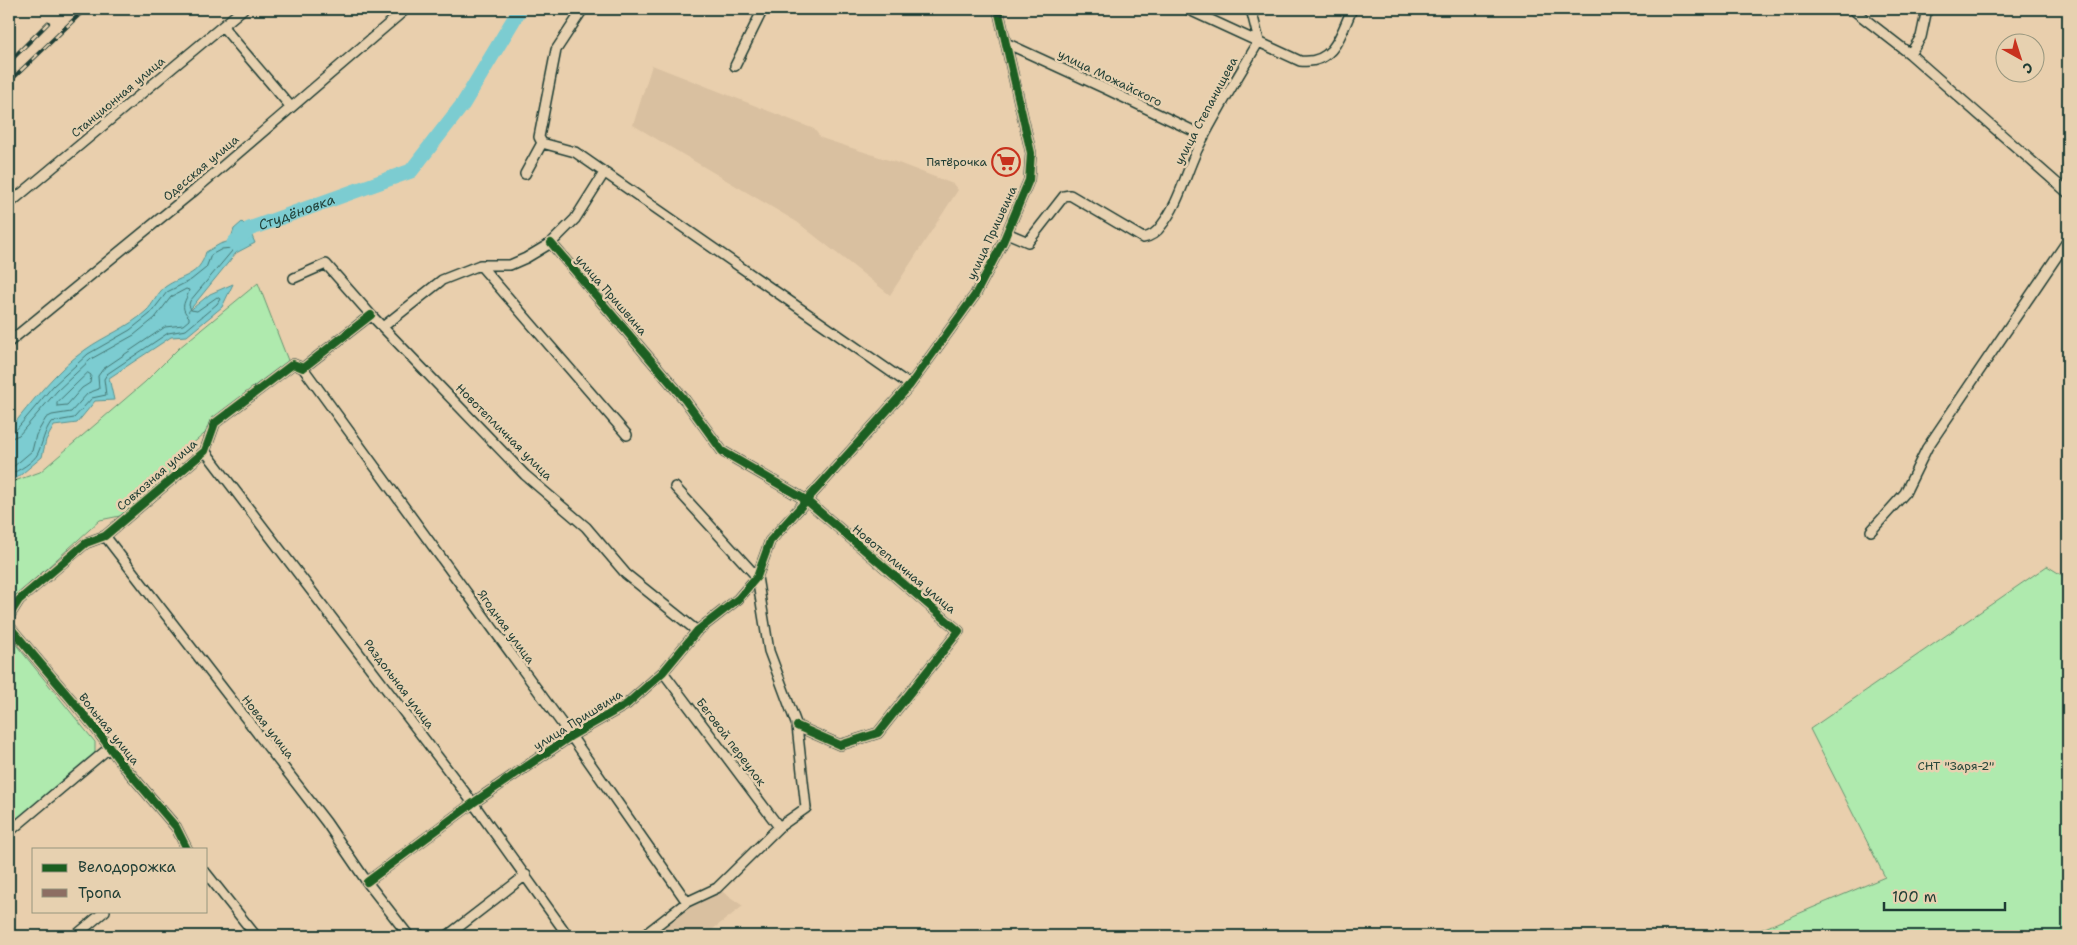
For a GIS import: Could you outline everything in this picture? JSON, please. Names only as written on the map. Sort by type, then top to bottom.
[{"type":"street","name":"Станционная улица","points":[[9,204],[243,9]]},
{"type":"street","name":"Одесская улица","points":[[9,342],[195,190],[406,9]]},
{"type":"street","points":[[583,9],[556,50],[539,137],[542,142],[575,152],[910,385]]},
{"type":"street","points":[[735,66],[763,9]]},
{"type":"street","name":"улица Пришвина","points":[[367,882],[474,803],[571,736],[627,704],[663,672],[698,631],[738,599],[757,577],[770,541],[910,385],[975,295],[1007,233],[1029,180],[1031,153],[998,9]]},
{"type":"street","points":[[1187,9],[1300,61],[1310,62],[1320,59],[1329,53],[1337,43],[1352,9]]},
{"type":"street","points":[[1251,9],[1259,41]]},
{"type":"street","points":[[1852,9],[1910,54],[2068,193]]},
{"type":"street","points":[[1910,54],[1921,37],[1927,9]]},
{"type":"street","points":[[223,26],[291,107]]},
{"type":"street","name":"улица Степанищева","points":[[1007,233],[1028,242],[1064,196],[1070,195],[1142,238],[1148,237],[1160,228],[1175,205],[1188,169],[1204,136],[1259,41]]},
{"type":"street","name":"улица Можайского","points":[[1006,44],[1204,136]]},
{"type":"street","points":[[525,174],[542,142]]},
{"type":"street","points":[[384,326],[442,280],[480,265],[510,265],[551,243],[575,219],[604,173]]},
{"type":"street","points":[[1871,531],[1905,493],[1927,448],[2068,240]]},
{"type":"street","name":"улица Пришвина","points":[[551,243],[685,400],[722,451],[806,500]]},
{"type":"street","name":"Новотепличная улица","points":[[294,278],[326,264],[371,315],[384,326],[525,475],[586,527],[626,574],[698,631]]},
{"type":"street","points":[[480,265],[627,435]]},
{"type":"street","name":"Совхозная улица","points":[[9,626],[9,616],[19,600],[86,543],[105,536],[205,451],[215,423],[293,364],[303,368],[371,315]]},
{"type":"street","name":"Ягодная улица","points":[[303,368],[571,736],[687,902]]},
{"type":"street","name":"Раздольная улица","points":[[205,451],[474,803],[568,936]]},
{"type":"street","points":[[643,936],[687,902],[717,888],[779,828],[806,808],[797,726],[769,651],[757,577],[675,487]]},
{"type":"street","name":"Новотепличная улица","points":[[797,726],[840,745],[878,734],[959,630],[806,500]]},
{"type":"street","name":"Новая улица","points":[[105,536],[326,822],[367,882],[409,936]]},
{"type":"street","name":"Вольная улица","points":[[9,626],[176,827],[185,848]]},
{"type":"street","name":"Беговой переулок","points":[[663,672],[779,828]]},
{"type":"street","points":[[9,832],[109,748]]},
{"type":"street","points":[[447,936],[526,874]]},
{"type":"street","points":[[208,876],[256,936]]},
{"type":"street","points":[[75,936],[104,912]]},
{"type":"shaded area","points":[[652,65],[814,129],[821,138],[901,164],[953,184],[958,190],[890,295],[797,222],[633,125]]},
{"type":"shaded area","points":[[717,888],[743,906],[704,936],[643,936],[687,902]]},
{"type":"green space","points":[[258,283],[289,363],[191,445],[158,487],[120,516],[100,520],[14,598],[9,608],[9,483],[40,472],[145,382],[179,348]]},
{"type":"green space","name":"СНТ \"Заря-2\"","points":[[2047,566],[2068,579],[2068,936],[1746,936],[1885,877],[1810,729]]},
{"type":"green space","points":[[9,636],[95,742],[95,757],[9,827]]},
{"type":"water","points":[[242,222],[249,229],[255,243],[236,253],[188,312],[210,294],[233,284],[222,307],[187,336],[171,337],[109,378],[114,400],[95,401],[77,423],[54,426],[46,440],[42,457],[17,478],[9,479],[9,430],[44,387],[74,358],[139,317],[165,287],[194,271],[203,260],[206,252],[230,241],[234,229]]},
{"type":"waterway","name":"Студёновка","points":[[234,243],[249,229],[411,171],[463,104],[520,9]]},
{"type":"railway","points":[[9,82],[85,9]]},
{"type":"railway","points":[[9,62],[48,23]]},
{"type":"cycle path","points":[[367,882],[473,803],[571,736],[627,704],[663,672],[697,631],[738,599],[757,577],[770,541],[910,385],[975,295],[1003,242],[1029,180],[1031,153],[998,9]]},
{"type":"cycle path","points":[[551,243],[685,400],[722,451],[806,500],[959,631],[878,733],[840,745],[797,726]]},
{"type":"cycle path","points":[[186,848],[176,827],[9,626],[9,616],[19,600],[86,543],[105,536],[205,451],[215,423],[293,364],[303,368],[371,315]]},
{"type":"place","name":"Пятёрочка","points":[[1006,162]]}]
